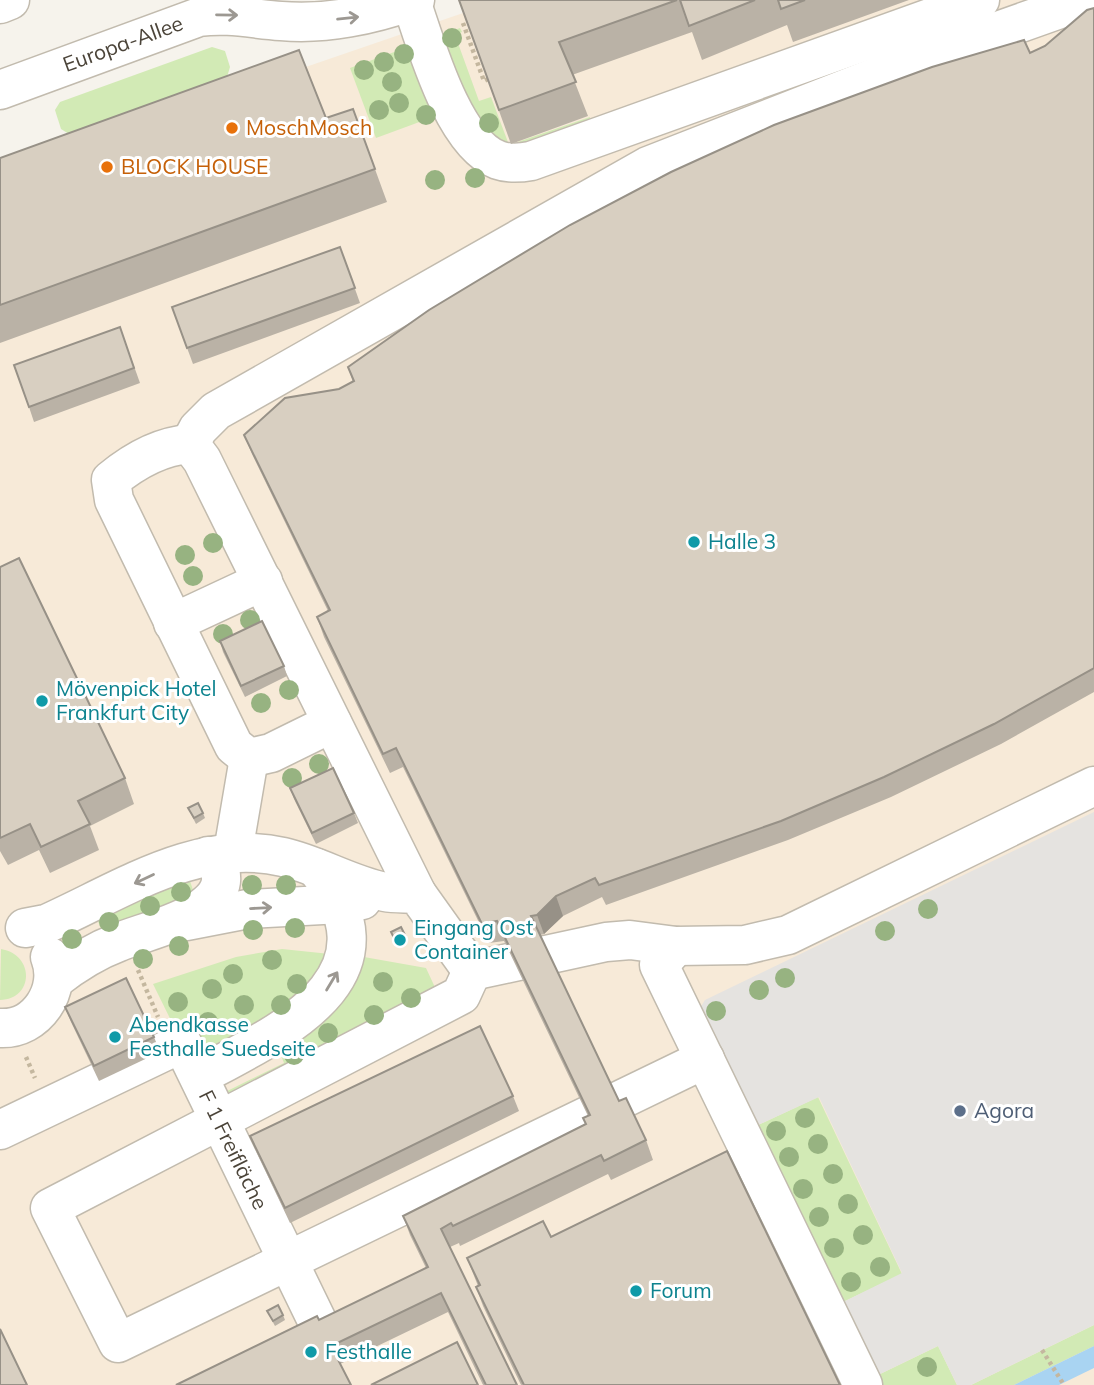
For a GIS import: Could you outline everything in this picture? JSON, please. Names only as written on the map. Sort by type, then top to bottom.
[{"type":"street","points":[[1,2],[10,0]]},
{"type":"street","points":[[413,1],[449,107],[484,150],[497,160],[514,163],[531,161],[980,0]]},
{"type":"street","points":[[190,444],[198,429],[216,411],[648,166],[950,48],[1085,0]]},
{"type":"street","name":"Europa-Allee","points":[[0,90],[199,17],[219,14],[280,21],[319,21],[359,17],[413,1]]},
{"type":"street","points":[[190,444],[202,460],[332,723],[401,893],[472,971]]},
{"type":"street","points":[[190,444],[170,446],[129,466],[111,480],[114,500],[234,746],[249,758]]},
{"type":"street","points":[[173,623],[262,581]]},
{"type":"street","points":[[249,758],[271,753],[332,723]]},
{"type":"street","points":[[54,980],[73,965],[117,942],[170,924],[205,907],[219,890],[221,869],[216,861],[249,758]]},
{"type":"street","points":[[472,971],[606,942],[630,940],[676,946],[745,945],[788,934],[1094,786]]},
{"type":"street","points":[[13,926],[46,924],[173,866],[220,854],[284,857],[401,893]]},
{"type":"street","points":[[199,1076],[275,1034],[316,1004],[331,985],[347,947],[348,923],[341,904],[316,868]]},
{"type":"street","points":[[170,924],[248,909],[341,904],[401,893]]},
{"type":"street","points":[[10,1037],[39,1013],[49,998],[54,980],[48,950],[13,926]]},
{"type":"street","points":[[676,946],[659,965],[863,1385]]},
{"type":"street","points":[[472,971],[461,995],[50,1208],[118,1343],[705,1059]]},
{"type":"street","name":"F 1 Freifläche","points":[[0,1130],[182,1043],[324,1335],[222,1385]]},
{"type":"path","points":[[463,23],[484,80],[488,79]]},
{"type":"path","points":[[138,969],[163,1028]]},
{"type":"path","points":[[10,1037],[38,1084]]},
{"type":"path","points":[[1044,1353],[1064,1385]]},
{"type":"shaded area","points":[[501,0],[1094,0],[1094,1385],[0,1385],[0,172]]},
{"type":"shaded area","name":"Agora","points":[[1094,812],[1094,1325],[971,1385],[957,1385],[938,1346],[876,1376],[841,1303],[902,1273],[819,1097],[756,1126],[700,1008],[705,1000]]},
{"type":"green space","points":[[460,28],[462,32],[455,35],[479,101],[491,97],[509,145],[590,117],[589,123],[514,151],[499,142],[487,130],[468,101],[443,34]]},
{"type":"green space","points":[[212,47],[225,51],[230,67],[227,77],[69,134],[61,129],[55,110],[60,102]]},
{"type":"green space","points":[[408,47],[433,117],[376,138],[350,68]]},
{"type":"green space","points":[[190,881],[194,893],[105,937],[95,915],[170,882]]},
{"type":"green space","points":[[1,949],[20,959],[26,976],[19,992],[11,998],[0,1000]]},
{"type":"green space","points":[[282,949],[330,954],[302,997],[191,1061],[153,984],[236,957]]},
{"type":"green space","points":[[364,957],[426,968],[439,996],[214,1112],[209,1100],[284,1063],[280,1053],[309,1033],[331,1013],[349,988]]},
{"type":"green space","points":[[818,1097],[902,1274],[841,1303],[756,1126]]},
{"type":"green space","points":[[1094,1325],[1094,1346],[1014,1385],[971,1385]]},
{"type":"green space","points":[[938,1346],[957,1385],[880,1385],[876,1376]]},
{"type":"water","points":[[1094,1346],[1094,1368],[1059,1385],[1014,1385]]},
{"type":"building","points":[[459,0],[677,0],[559,42],[576,82],[499,110]]},
{"type":"building","points":[[680,0],[755,0],[689,26]]},
{"type":"building","points":[[778,0],[805,0],[781,9]]},
{"type":"building","name":"Halle 3","points":[[1094,8],[1094,668],[994,724],[884,777],[781,821],[599,885],[595,878],[556,896],[537,915],[531,916],[619,1101],[626,1098],[646,1140],[604,1161],[601,1155],[453,1226],[451,1223],[441,1229],[517,1385],[486,1385],[441,1293],[331,1346],[351,1385],[176,1385],[317,1316],[319,1320],[428,1267],[403,1216],[586,1124],[583,1118],[590,1115],[497,921],[482,924],[396,748],[383,754],[317,617],[330,610],[244,435],[285,398],[339,389],[354,381],[348,367],[429,310],[570,225],[671,172],[774,125],[932,67],[1024,40],[1030,53],[1045,46],[1087,10]]},
{"type":"building","points":[[299,50],[326,118],[353,109],[375,169],[0,305],[0,158]]},
{"type":"building","points":[[340,247],[355,288],[187,348],[172,307]]},
{"type":"building","points":[[120,327],[134,368],[29,407],[14,365]]},
{"type":"building","name":"Mövenpick Hotel Frankfurt City","points":[[19,558],[125,778],[78,801],[90,824],[41,847],[30,824],[0,838],[0,567]]},
{"type":"building","points":[[262,621],[284,666],[241,686],[220,641]]},
{"type":"building","points":[[333,768],[354,813],[312,833],[290,788]]},
{"type":"building","points":[[198,803],[203,813],[194,818],[188,808]]},
{"type":"building","points":[[401,927],[406,937],[396,942],[391,932]]},
{"type":"building","name":"Abendkasse Festhalle Suedseite","points":[[126,978],[154,1037],[94,1066],[65,1007]]},
{"type":"building","points":[[480,1026],[513,1096],[285,1208],[250,1136]]},
{"type":"building","name":"Forum","points":[[727,1151],[840,1385],[524,1385],[476,1287],[480,1285],[467,1258],[543,1221],[551,1237]]},
{"type":"building","points":[[278,1305],[283,1315],[273,1321],[267,1311]]},
{"type":"building","points":[[0,1329],[27,1385],[0,1385]]},
{"type":"building","points":[[457,1342],[478,1385],[371,1385]]},
{"type":"place","name":"MoschMosch","points":[[232,128]]},
{"type":"place","name":"BLOCK HOUSE","points":[[107,167]]},
{"type":"place","name":"Halle 3","points":[[694,542]]},
{"type":"place","name":"Mövenpick Hotel Frankfurt City","points":[[42,701]]},
{"type":"place","name":"Eingang Ost Container","points":[[400,940]]},
{"type":"place","name":"Abendkasse Festhalle Suedseite","points":[[115,1037]]},
{"type":"place","name":"Agora","points":[[960,1111]]},
{"type":"place","name":"Forum","points":[[636,1291]]},
{"type":"place","name":"Festhalle","points":[[311,1352]]}]
